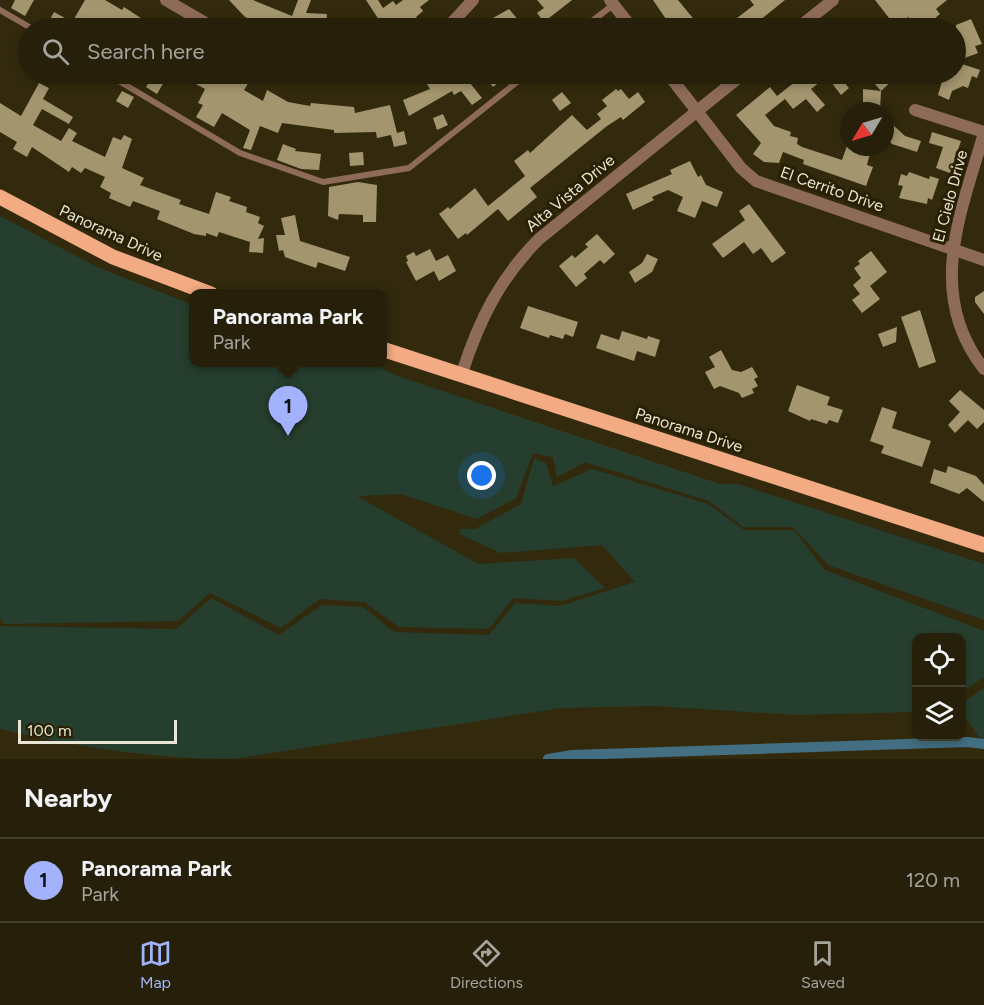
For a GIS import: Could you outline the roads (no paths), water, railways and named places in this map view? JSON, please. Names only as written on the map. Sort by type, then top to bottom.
[{"type":"main road","name":"Panorama Drive","points":[[0,197],[113,256],[198,289]]},
{"type":"main road","name":"Panorama Drive","points":[[387,350],[462,373],[984,545]]},
{"type":"street","points":[[166,0],[197,18]]},
{"type":"street","points":[[456,18],[473,0]]},
{"type":"street","points":[[810,18],[833,0]]},
{"type":"street","points":[[612,2],[624,18]]},
{"type":"street","name":"El Cerrito Drive","points":[[676,84],[741,168],[756,181],[984,260]]},
{"type":"street","name":"Alta Vista Drive","points":[[462,373],[482,316],[494,294],[522,256],[539,239],[730,84]]},
{"type":"street","points":[[915,110],[984,132]]},
{"type":"street","name":"El Cielo Drive","points":[[984,132],[952,248],[951,278],[955,307],[971,349],[984,369]]},
{"type":"lane","points":[[594,18],[612,2]]},
{"type":"lane","points":[[0,10],[18,20]]},
{"type":"lane","points":[[124,84],[240,153],[323,182],[409,168],[514,84]]},
{"type":"waterway","points":[[548,759],[572,755],[967,742],[984,744]]},
{"type":"place","name":"Panorama Park","points":[[288,436]]}]
